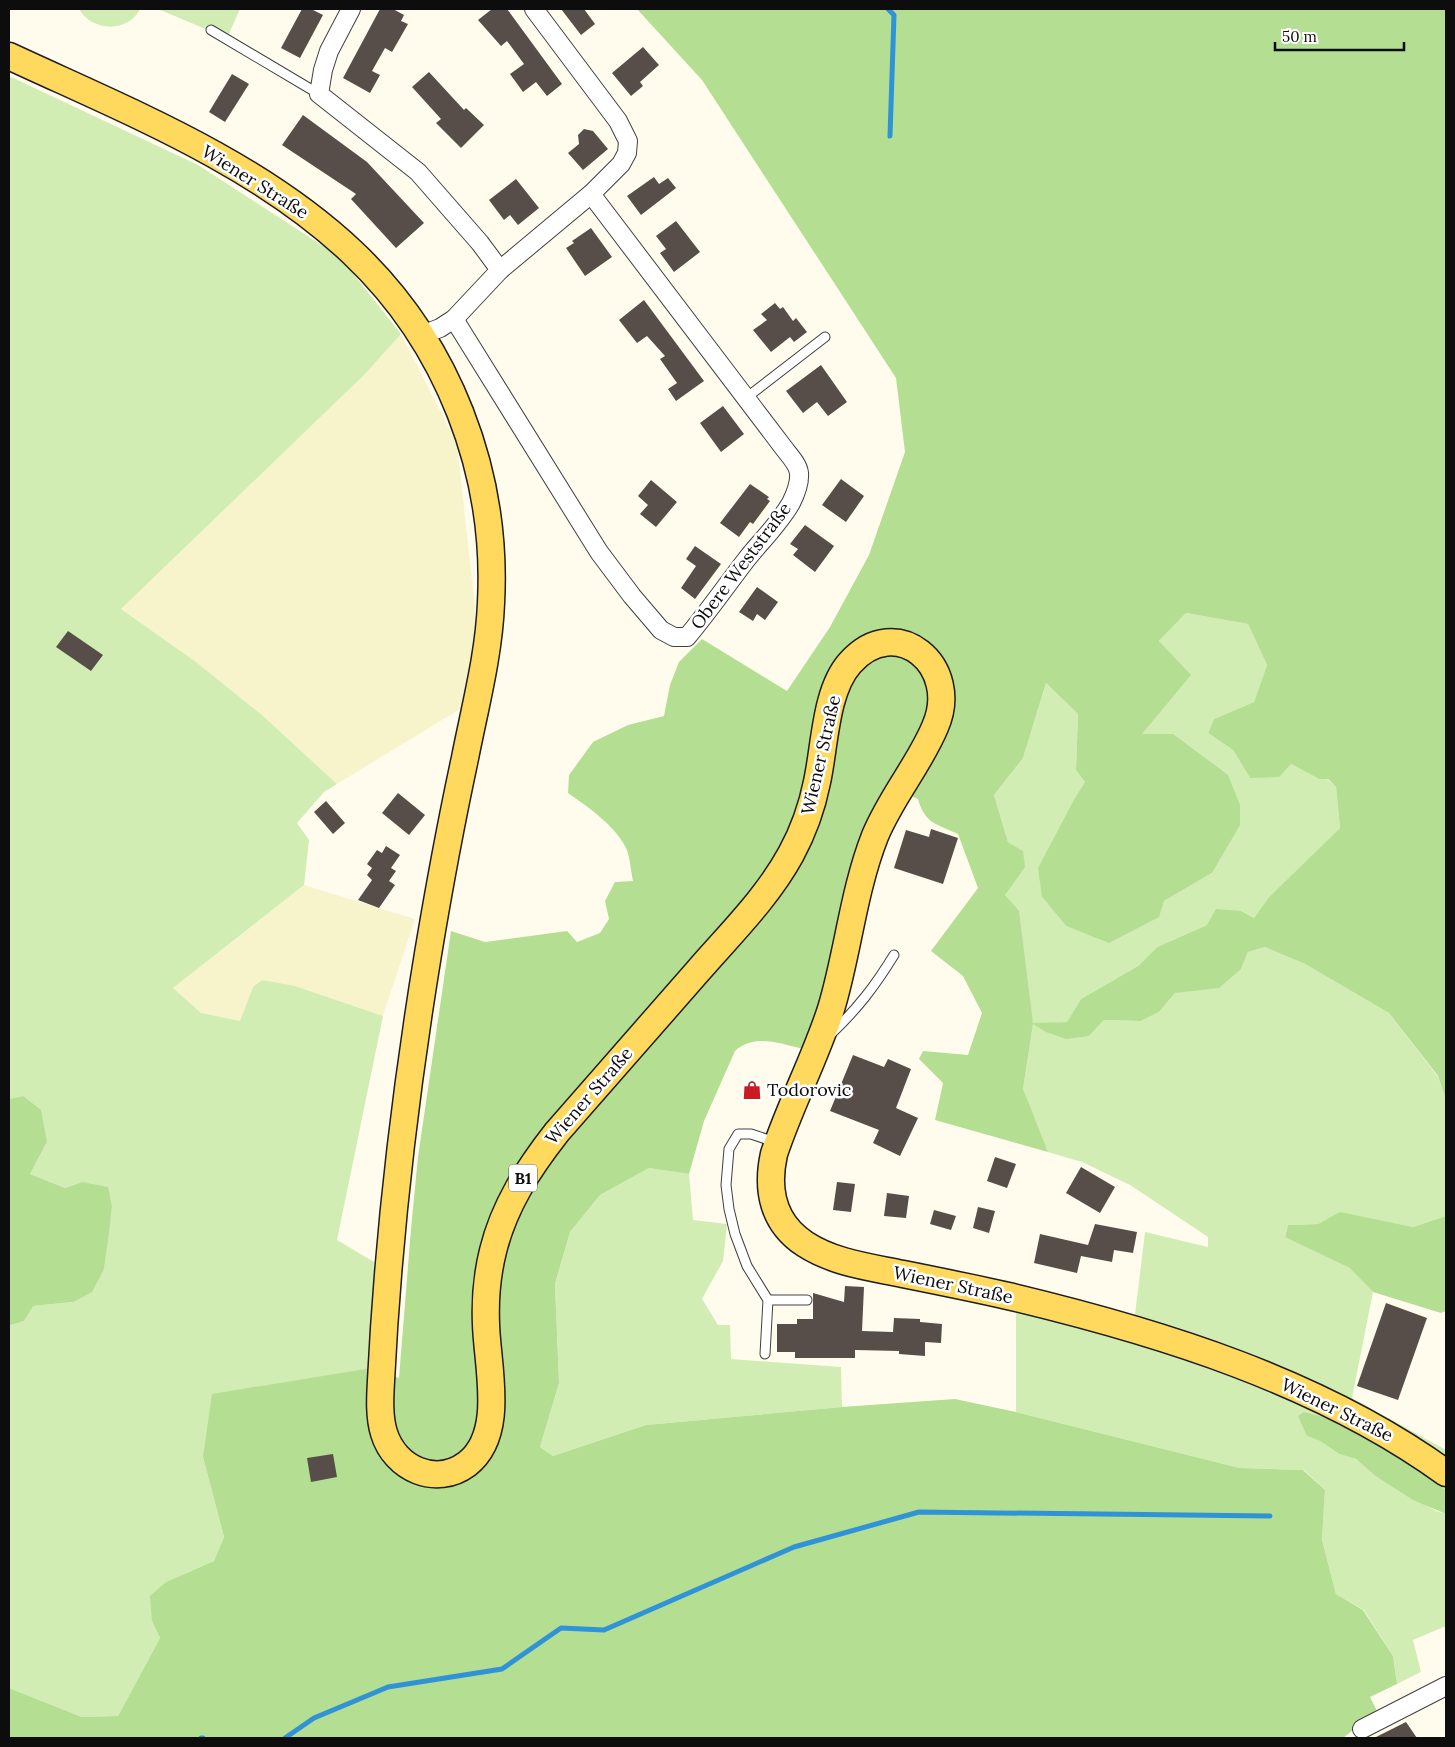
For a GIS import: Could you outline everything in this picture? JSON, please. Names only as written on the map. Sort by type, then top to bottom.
[{"type":"main road","name":"Wiener Straße","points":[[9,56],[160,127],[210,153],[270,186],[312,216],[359,259],[394,298],[422,335],[436,358],[452,392],[475,455],[488,515],[491,552],[492,587],[488,640],[440,884],[416,1032],[400,1157],[380,1400],[384,1435],[390,1447],[406,1465],[421,1473],[442,1475],[454,1472],[468,1463],[483,1444],[489,1426],[492,1405],[486,1319],[488,1276],[500,1227],[513,1196],[534,1162],[557,1132],[761,898],[784,866],[803,828],[810,808],[818,778],[834,693],[846,667],[852,660],[868,647],[885,643],[905,645],[929,660],[935,668],[941,685],[940,711],[938,721],[929,741],[887,811],[875,837],[861,884],[834,996],[818,1047],[778,1143],[772,1164],[771,1179],[775,1207],[781,1220],[792,1234],[814,1249],[854,1264],[974,1288],[1084,1316],[1211,1355],[1280,1382],[1351,1415],[1398,1440],[1446,1473]]},
{"type":"street","points":[[351,9],[329,51],[323,70],[319,94],[418,172],[480,243],[500,270]]},
{"type":"street","points":[[422,335],[440,328],[454,319],[500,270],[591,194],[621,164],[627,153],[628,141],[618,121],[534,9]]},
{"type":"street","name":"Obere Weststraße","points":[[454,319],[599,552],[632,596],[661,630],[674,638],[687,637],[746,560],[782,517],[792,501],[798,485],[799,473],[794,462],[591,194]]},
{"type":"street","points":[[1364,1734],[1446,1686]]},
{"type":"lane","points":[[212,30],[319,94]]},
{"type":"lane","points":[[746,398],[825,337]]},
{"type":"lane","points":[[818,1047],[858,1008],[881,977],[894,955]]},
{"type":"lane","points":[[765,1354],[768,1300],[747,1266],[735,1234],[728,1209],[726,1185],[729,1149],[738,1134],[751,1134],[778,1143]]},
{"type":"lane","points":[[768,1300],[807,1300]]},
{"type":"shaded area","points":[[401,334],[457,444],[476,617],[465,706],[337,784],[262,715],[196,662],[121,609],[365,374]]},
{"type":"shaded area","points":[[304,885],[415,919],[383,1016],[295,986],[253,987],[241,1021],[201,1014],[173,988]]},
{"type":"green space","points":[[79,9],[140,9],[127,22],[119,26],[110,27],[92,22]]},
{"type":"green space","points":[[158,9],[240,9],[227,38]]},
{"type":"green space","points":[[637,9],[1446,9],[1446,1100],[1438,1076],[1389,1013],[1305,964],[1265,947],[1248,952],[1241,969],[1219,988],[1175,993],[1159,1012],[1141,1021],[1104,1020],[1089,1036],[1066,1039],[1046,1032],[1033,1024],[1023,1089],[1048,1152],[935,1120],[943,1083],[919,1059],[923,1051],[968,1055],[982,1013],[963,976],[931,951],[978,888],[958,834],[933,822],[924,814],[918,799],[906,794],[886,832],[804,1049],[768,1041],[759,1041],[751,1042],[735,1051],[704,1121],[689,1174],[649,1168],[600,1195],[570,1232],[555,1284],[559,1383],[540,1447],[553,1456],[646,1425],[842,1407],[955,1399],[1016,1412],[1240,1468],[1303,1470],[1325,1490],[1322,1540],[1336,1594],[1363,1610],[1393,1656],[1397,1684],[1370,1697],[1377,1711],[1343,1738],[9,1738],[9,1688],[82,1717],[118,1716],[160,1638],[152,1621],[150,1596],[166,1582],[214,1561],[224,1537],[203,1457],[212,1394],[372,1368],[399,1378],[418,1157],[451,931],[485,942],[567,931],[577,942],[600,933],[609,919],[605,901],[615,882],[633,881],[630,861],[627,850],[616,833],[601,818],[568,793],[569,775],[593,742],[628,725],[664,716],[670,685],[679,662],[702,639],[787,691],[830,627],[869,555],[905,452],[896,378],[702,80]],"holes":[[[1186,613],[1248,624],[1267,665],[1254,702],[1214,719],[1208,733],[1233,750],[1250,778],[1279,777],[1291,764],[1319,779],[1328,779],[1336,787],[1340,828],[1269,897],[1254,918],[1241,911],[1216,909],[1207,925],[1157,947],[1138,966],[1081,999],[1067,1022],[1033,1023],[1019,911],[1005,895],[1025,867],[1023,851],[1008,842],[994,795],[1023,758],[1046,683],[1078,714],[1076,770],[1085,782],[1038,868],[1042,897],[1066,926],[1109,943],[1159,917],[1164,901],[1212,873],[1240,825],[1240,805],[1228,775],[1173,734],[1142,734],[1191,675],[1159,641]]]},
{"type":"green space","points":[[9,76],[198,165],[340,257],[401,334],[365,374],[121,609],[196,662],[262,715],[337,784],[324,792],[297,823],[309,840],[304,885],[173,988],[201,1013],[240,1021],[253,987],[262,980],[295,986],[383,1016],[337,1240],[374,1262],[372,1368],[203,1457],[224,1537],[214,1561],[166,1582],[152,1621],[160,1638],[118,1716],[82,1717],[9,1688],[9,1324],[24,1321],[32,1306],[73,1302],[104,1269],[112,1207],[82,1182],[65,1188],[30,1174],[47,1142],[23,1096],[9,1099]]},
{"type":"green space","points":[[1186,613],[1248,624],[1267,665],[1254,702],[1214,719],[1208,733],[1233,750],[1250,778],[1291,764],[1319,779],[1327,779],[1336,787],[1340,828],[1269,897],[1254,918],[1241,911],[1157,947],[1138,966],[1081,999],[1067,1022],[1034,1024],[1089,1036],[1104,1020],[1141,1021],[1159,1012],[1175,993],[1241,969],[1248,952],[1265,947],[1305,964],[1389,1013],[1438,1077],[1446,1100],[1446,1216],[1413,1227],[1340,1213],[1318,1224],[1288,1225],[1285,1236],[1351,1268],[1373,1292],[1352,1398],[1446,1450],[1446,1490],[1412,1465],[1307,1436],[1320,1441],[1339,1454],[1356,1459],[1374,1475],[1436,1511],[1446,1514],[1446,1626],[1413,1640],[1421,1672],[1397,1684],[1393,1656],[1364,1610],[1336,1594],[1322,1540],[1325,1490],[1304,1470],[1240,1468],[1016,1412],[1016,1313],[1019,1308],[1135,1315],[1145,1232],[1208,1247],[1208,1237],[1130,1185],[1082,1162],[1048,1152],[1031,1114],[1023,1089],[1033,1023],[1005,895],[1023,851],[1008,842],[994,795],[1023,758],[1046,683],[1078,714],[1076,770],[1085,782],[1076,796],[1042,897],[1066,926],[1109,942],[1164,901],[1212,873],[1141,734],[1190,676],[1159,641]]},
{"type":"green space","points":[[23,1096],[41,1110],[47,1142],[30,1174],[65,1188],[82,1182],[108,1187],[112,1207],[104,1269],[92,1292],[73,1302],[33,1306],[24,1321],[10,1325],[9,1099]]},
{"type":"green space","points":[[649,1168],[689,1174],[693,1220],[727,1224],[723,1261],[702,1299],[718,1325],[730,1325],[731,1359],[841,1367],[842,1407],[646,1425],[553,1456],[540,1447],[559,1383],[555,1284],[570,1232],[600,1195]]},
{"type":"green space","points":[[1340,1212],[1413,1227],[1446,1216],[1446,1311],[1441,1313],[1373,1292],[1350,1268],[1285,1237],[1288,1225],[1318,1224]]},
{"type":"green space","points":[[1304,1412],[1331,1419],[1412,1465],[1446,1490],[1446,1514],[1413,1500],[1374,1475],[1356,1459],[1339,1454],[1320,1441],[1307,1436],[1298,1416]]},
{"type":"building","points":[[302,9],[311,9],[323,15],[300,58],[281,48]]},
{"type":"building","points":[[380,9],[393,9],[404,15],[401,21],[408,24],[392,52],[385,48],[372,71],[380,75],[370,93],[343,78]]},
{"type":"building","points":[[492,9],[507,9],[562,84],[547,96],[536,82],[523,92],[510,74],[524,64],[507,41],[501,46],[478,20]]},
{"type":"building","points":[[561,9],[584,9],[595,24],[581,35]]},
{"type":"building","points":[[643,47],[659,65],[640,82],[643,86],[631,96],[612,73]]},
{"type":"building","points":[[429,72],[464,110],[466,108],[484,125],[461,148],[436,123],[441,119],[412,87]]},
{"type":"building","points":[[232,74],[249,84],[225,122],[209,112]]},
{"type":"building","points":[[303,115],[367,162],[424,223],[396,248],[351,199],[356,194],[282,145]]},
{"type":"building","points":[[584,129],[593,131],[608,149],[583,170],[568,153],[579,144],[578,135]]},
{"type":"building","points":[[654,177],[659,184],[668,178],[676,188],[641,215],[627,196]]},
{"type":"building","points":[[516,179],[539,208],[518,225],[510,215],[504,220],[489,200]]},
{"type":"building","points":[[676,221],[700,252],[674,272],[660,253],[666,249],[656,236]]},
{"type":"building","points":[[591,228],[612,257],[585,276],[566,248],[574,243],[572,241]]},
{"type":"building","points":[[644,300],[704,381],[676,401],[668,389],[677,383],[660,359],[665,356],[647,336],[637,343],[619,320]]},
{"type":"building","points":[[775,303],[780,309],[783,307],[793,321],[796,318],[807,332],[794,342],[790,337],[771,352],[753,330],[767,320],[761,314]]},
{"type":"building","points":[[821,365],[847,402],[828,416],[817,402],[803,413],[786,391]]},
{"type":"building","points":[[723,406],[744,434],[721,452],[700,423]]},
{"type":"building","points":[[841,479],[864,496],[846,522],[822,505]]},
{"type":"building","points":[[651,480],[677,502],[656,527],[640,514],[648,505],[638,496]]},
{"type":"building","points":[[750,484],[769,497],[767,499],[770,501],[753,524],[750,522],[739,537],[720,523]]},
{"type":"building","points":[[805,525],[834,546],[815,572],[793,555],[798,549],[790,544]]},
{"type":"building","points":[[695,546],[721,564],[695,599],[681,588],[696,566],[686,559]]},
{"type":"building","points":[[757,587],[778,602],[765,620],[757,614],[753,621],[739,612]]},
{"type":"building","points":[[68,631],[103,655],[91,671],[56,647]]},
{"type":"building","points":[[398,793],[425,815],[409,835],[382,813]]},
{"type":"building","points":[[326,801],[345,823],[333,834],[314,812]]},
{"type":"building","points":[[931,829],[958,838],[943,884],[894,868],[906,830],[929,837]]},
{"type":"building","points":[[386,846],[400,855],[391,868],[396,871],[389,881],[395,885],[379,908],[358,900],[372,880],[367,875],[372,868],[367,864],[377,850],[382,853]]},
{"type":"building","points":[[853,1055],[884,1067],[888,1059],[911,1069],[896,1108],[918,1118],[900,1156],[873,1143],[879,1130],[830,1111]]},
{"type":"building","points":[[995,1157],[1016,1164],[1007,1188],[987,1181]]},
{"type":"building","points":[[1081,1167],[1115,1187],[1100,1213],[1066,1193]]},
{"type":"building","points":[[837,1182],[855,1184],[851,1212],[833,1210]]},
{"type":"building","points":[[887,1193],[909,1196],[906,1218],[884,1216]]},
{"type":"building","points":[[978,1207],[995,1211],[989,1233],[973,1228]]},
{"type":"building","points":[[934,1210],[956,1216],[951,1230],[930,1224]]},
{"type":"building","points":[[1095,1224],[1137,1232],[1133,1253],[1114,1250],[1112,1262],[1081,1256],[1077,1273],[1034,1263],[1040,1234],[1088,1245]]},
{"type":"building","points":[[845,1286],[864,1287],[862,1331],[893,1332],[894,1318],[920,1319],[920,1322],[942,1324],[941,1343],[925,1342],[925,1356],[899,1354],[899,1351],[855,1350],[855,1358],[795,1358],[795,1352],[777,1352],[777,1324],[797,1324],[797,1319],[813,1319],[813,1293],[844,1302]]},
{"type":"building","points":[[1386,1303],[1427,1318],[1398,1400],[1357,1386]]},
{"type":"building","points":[[333,1454],[337,1477],[311,1482],[307,1458]]},
{"type":"building","points":[[1406,1722],[1417,1738],[1374,1738]]},
{"type":"waterway","points":[[888,9],[894,15],[890,136]]},
{"type":"waterway","points":[[285,1738],[314,1718],[388,1687],[502,1669],[561,1628],[604,1630],[794,1547],[919,1512],[1270,1516]]},
{"type":"place","name":"Todorovic","points":[[752,1090]]}]
